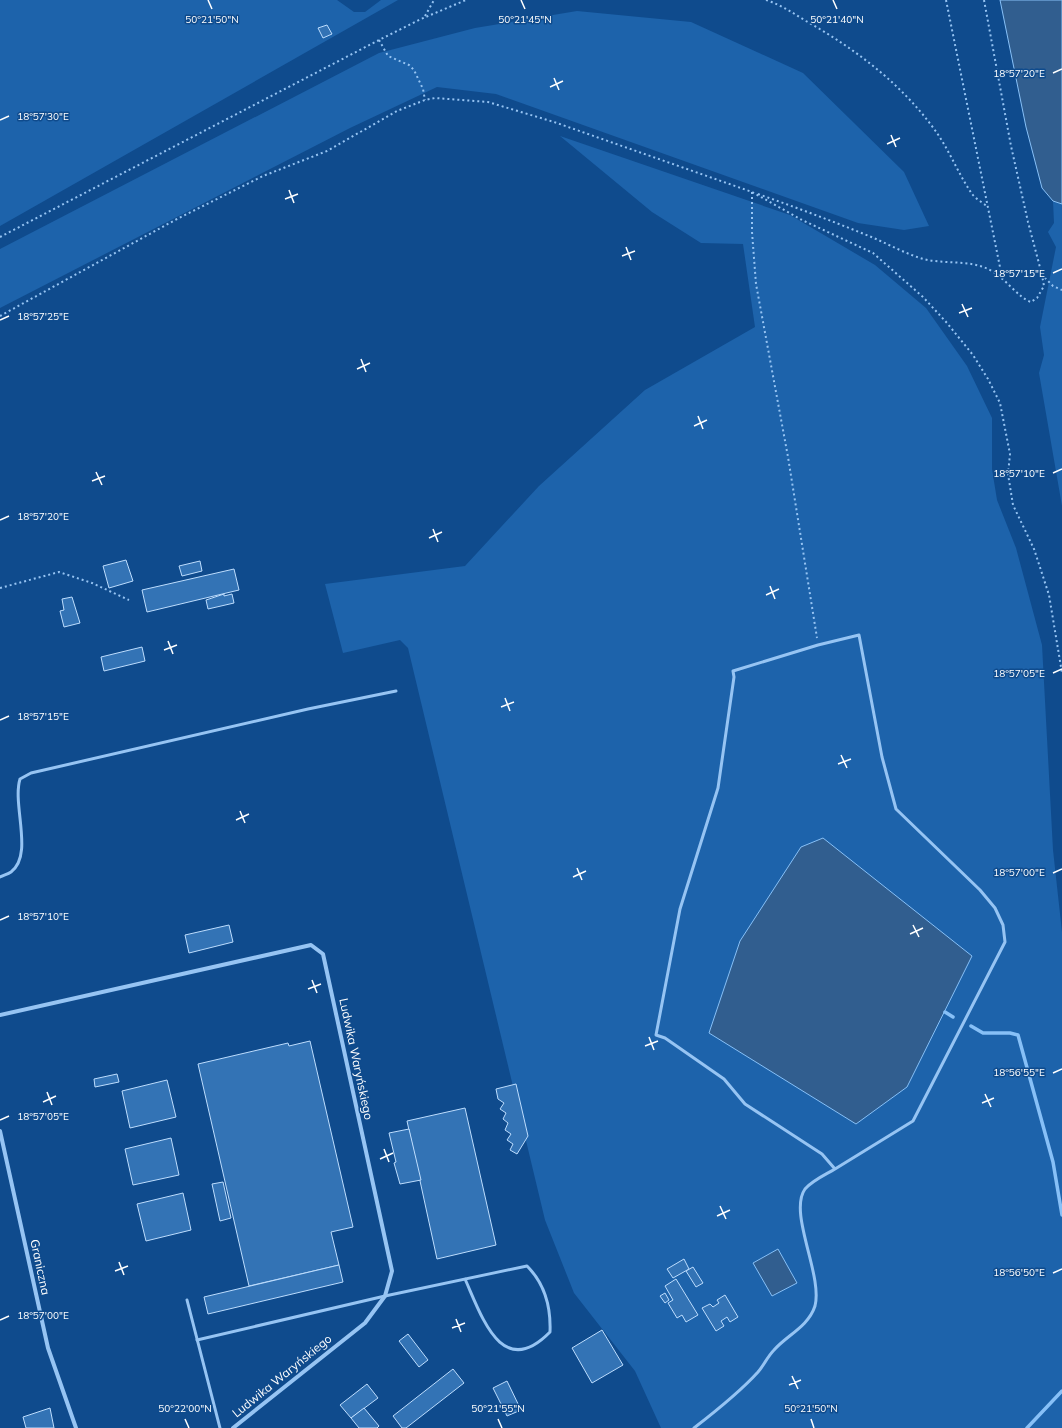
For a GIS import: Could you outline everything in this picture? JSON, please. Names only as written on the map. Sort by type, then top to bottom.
[{"type":"street","name":"Ludwika Waryńskiego","points":[[0,1015],[311,945],[323,954],[392,1271],[385,1296],[365,1323],[233,1428]]},
{"type":"street","name":"Graniczna","points":[[0,1131],[48,1348],[76,1428]]},
{"type":"lane","points":[[694,1428],[732,1397],[758,1371],[774,1349],[804,1324],[814,1306],[814,1278],[801,1217],[800,1202],[804,1191],[811,1183],[835,1169],[913,1121],[1004,942],[1005,936],[1001,919],[995,908],[980,890],[896,809],[882,757],[859,635],[818,645],[733,671],[734,677],[718,788],[680,909],[656,1035],[666,1038],[724,1079],[745,1104],[822,1154],[835,1169]]},
{"type":"lane","points":[[0,877],[12,871],[19,862],[23,845],[17,790],[20,779],[31,773],[308,709],[396,691]]},
{"type":"lane","points":[[197,1340],[385,1296],[465,1279],[527,1266],[537,1276],[544,1291],[550,1317],[550,1332],[540,1342],[528,1348],[520,1350],[507,1348],[494,1339],[485,1325],[465,1279]]},
{"type":"lane","points":[[187,1300],[220,1428]]},
{"type":"path","points":[[425,17],[434,0]]},
{"type":"path","points":[[0,237],[379,40],[425,17],[466,0]]},
{"type":"path","points":[[766,0],[776,3],[826,32],[890,80],[913,103],[937,133],[973,195],[988,207]]},
{"type":"path","points":[[946,0],[1002,278]]},
{"type":"path","points":[[0,316],[184,216],[263,176],[328,151],[397,111],[425,100],[435,98],[488,102],[554,122],[814,214],[920,258],[946,262],[961,262],[988,269],[1002,278],[1026,300],[1031,302],[1037,298],[1044,286],[1011,146],[984,0]]},
{"type":"path","points":[[379,40],[388,56],[409,65],[414,70],[423,89],[425,100]]},
{"type":"path","points":[[752,192],[752,232],[756,284],[788,457],[818,645]]},
{"type":"path","points":[[752,192],[802,220],[873,253],[923,297],[973,354],[1000,403],[1010,454],[1008,474],[1013,504],[1034,549],[1049,595],[1062,673]]},
{"type":"path","points":[[1042,275],[1053,286],[1062,290]]},
{"type":"path","points":[[0,588],[59,572],[92,583],[130,600]]},
{"type":"shaded area","points":[[0,0],[337,0],[354,12],[365,12],[381,0],[398,0],[0,226]]},
{"type":"shaded area","points":[[1000,0],[1062,0],[1062,506],[1039,373],[1044,355],[1040,327],[1056,247],[1048,232],[1054,223],[1053,201],[1042,188],[1026,127]]},
{"type":"shaded area","points":[[1000,0],[1062,0],[1062,204],[1053,201],[1042,188],[1026,127]]},
{"type":"shaded area","points":[[577,11],[691,22],[803,73],[904,172],[929,226],[904,230],[858,223],[496,94],[437,87],[350,128],[0,308],[0,249],[379,53],[475,28]]},
{"type":"shaded area","points":[[560,136],[790,215],[875,265],[926,308],[967,366],[992,418],[992,469],[997,500],[1016,548],[1042,645],[1053,850],[1062,932],[1062,1428],[661,1428],[635,1371],[574,1293],[545,1220],[408,648],[400,640],[343,653],[325,584],[465,566],[539,486],[645,390],[755,327],[743,244],[701,243],[652,212]]},
{"type":"shaded area","points":[[823,838],[972,956],[907,1087],[856,1124],[709,1033],[740,941],[801,847]]},
{"type":"shaded area","points":[[778,1249],[797,1283],[772,1296],[753,1263]]},
{"type":"building","points":[[327,25],[332,34],[323,38],[318,28]]},
{"type":"building","points":[[126,560],[133,581],[109,588],[103,566]]},
{"type":"building","points":[[200,561],[202,571],[182,576],[179,566]]},
{"type":"building","points":[[234,569],[239,590],[147,612],[142,590]]},
{"type":"building","points":[[224,594],[224,596],[232,594],[234,603],[208,609],[206,600]]},
{"type":"building","points":[[72,597],[80,623],[64,627],[60,611],[64,610],[62,599]]},
{"type":"building","points":[[142,647],[145,661],[104,671],[101,657]]},
{"type":"building","points":[[229,925],[233,942],[189,953],[185,935]]},
{"type":"building","points":[[310,1041],[353,1227],[331,1232],[339,1265],[249,1286],[198,1064],[288,1043],[289,1046]]},
{"type":"building","points":[[117,1074],[119,1082],[95,1087],[94,1079]]},
{"type":"building","points":[[167,1080],[176,1117],[130,1128],[122,1091]]},
{"type":"building","points":[[516,1084],[528,1136],[517,1154],[510,1150],[513,1144],[507,1140],[511,1134],[505,1130],[508,1123],[503,1119],[506,1113],[500,1109],[504,1103],[498,1099],[496,1089]]},
{"type":"building","points":[[465,1108],[496,1245],[437,1259],[407,1121]]},
{"type":"building","points":[[409,1129],[421,1180],[400,1184],[394,1163],[396,1162],[389,1133]]},
{"type":"building","points":[[171,1138],[179,1175],[133,1185],[125,1149]]},
{"type":"building","points":[[223,1182],[231,1218],[220,1221],[212,1184]]},
{"type":"building","points":[[183,1193],[191,1230],[146,1241],[137,1204]]},
{"type":"building","points":[[684,1259],[689,1269],[673,1278],[667,1269]]},
{"type":"building","points":[[339,1265],[343,1282],[208,1314],[204,1297]]},
{"type":"building","points":[[693,1267],[703,1283],[696,1287],[686,1271]]},
{"type":"building","points":[[676,1279],[698,1315],[686,1322],[682,1315],[677,1318],[668,1303],[673,1300],[665,1286]]},
{"type":"building","points":[[665,1293],[669,1300],[665,1303],[660,1296]]},
{"type":"building","points":[[725,1295],[738,1317],[730,1322],[727,1317],[721,1321],[724,1326],[716,1331],[702,1308],[710,1304],[713,1307],[719,1303],[717,1300]]},
{"type":"building","points":[[602,1330],[623,1365],[592,1383],[572,1348]]},
{"type":"building","points":[[408,1334],[428,1360],[419,1367],[399,1341]]},
{"type":"building","points":[[453,1369],[464,1383],[406,1428],[402,1428],[393,1416]]},
{"type":"building","points":[[507,1381],[521,1410],[507,1416],[493,1388]]},
{"type":"building","points":[[367,1384],[378,1398],[351,1418],[340,1405]]},
{"type":"building","points":[[50,1408],[54,1428],[26,1428],[23,1417]]},
{"type":"building","points":[[364,1408],[379,1426],[377,1428],[359,1428],[351,1418]]},
{"type":"waterway","points":[[945,1012],[953,1017]]},
{"type":"waterway","points":[[971,1026],[983,1033],[1010,1033],[1018,1035],[1053,1162],[1062,1215]]},
{"type":"waterway","points":[[1027,1428],[1062,1391]]}]
